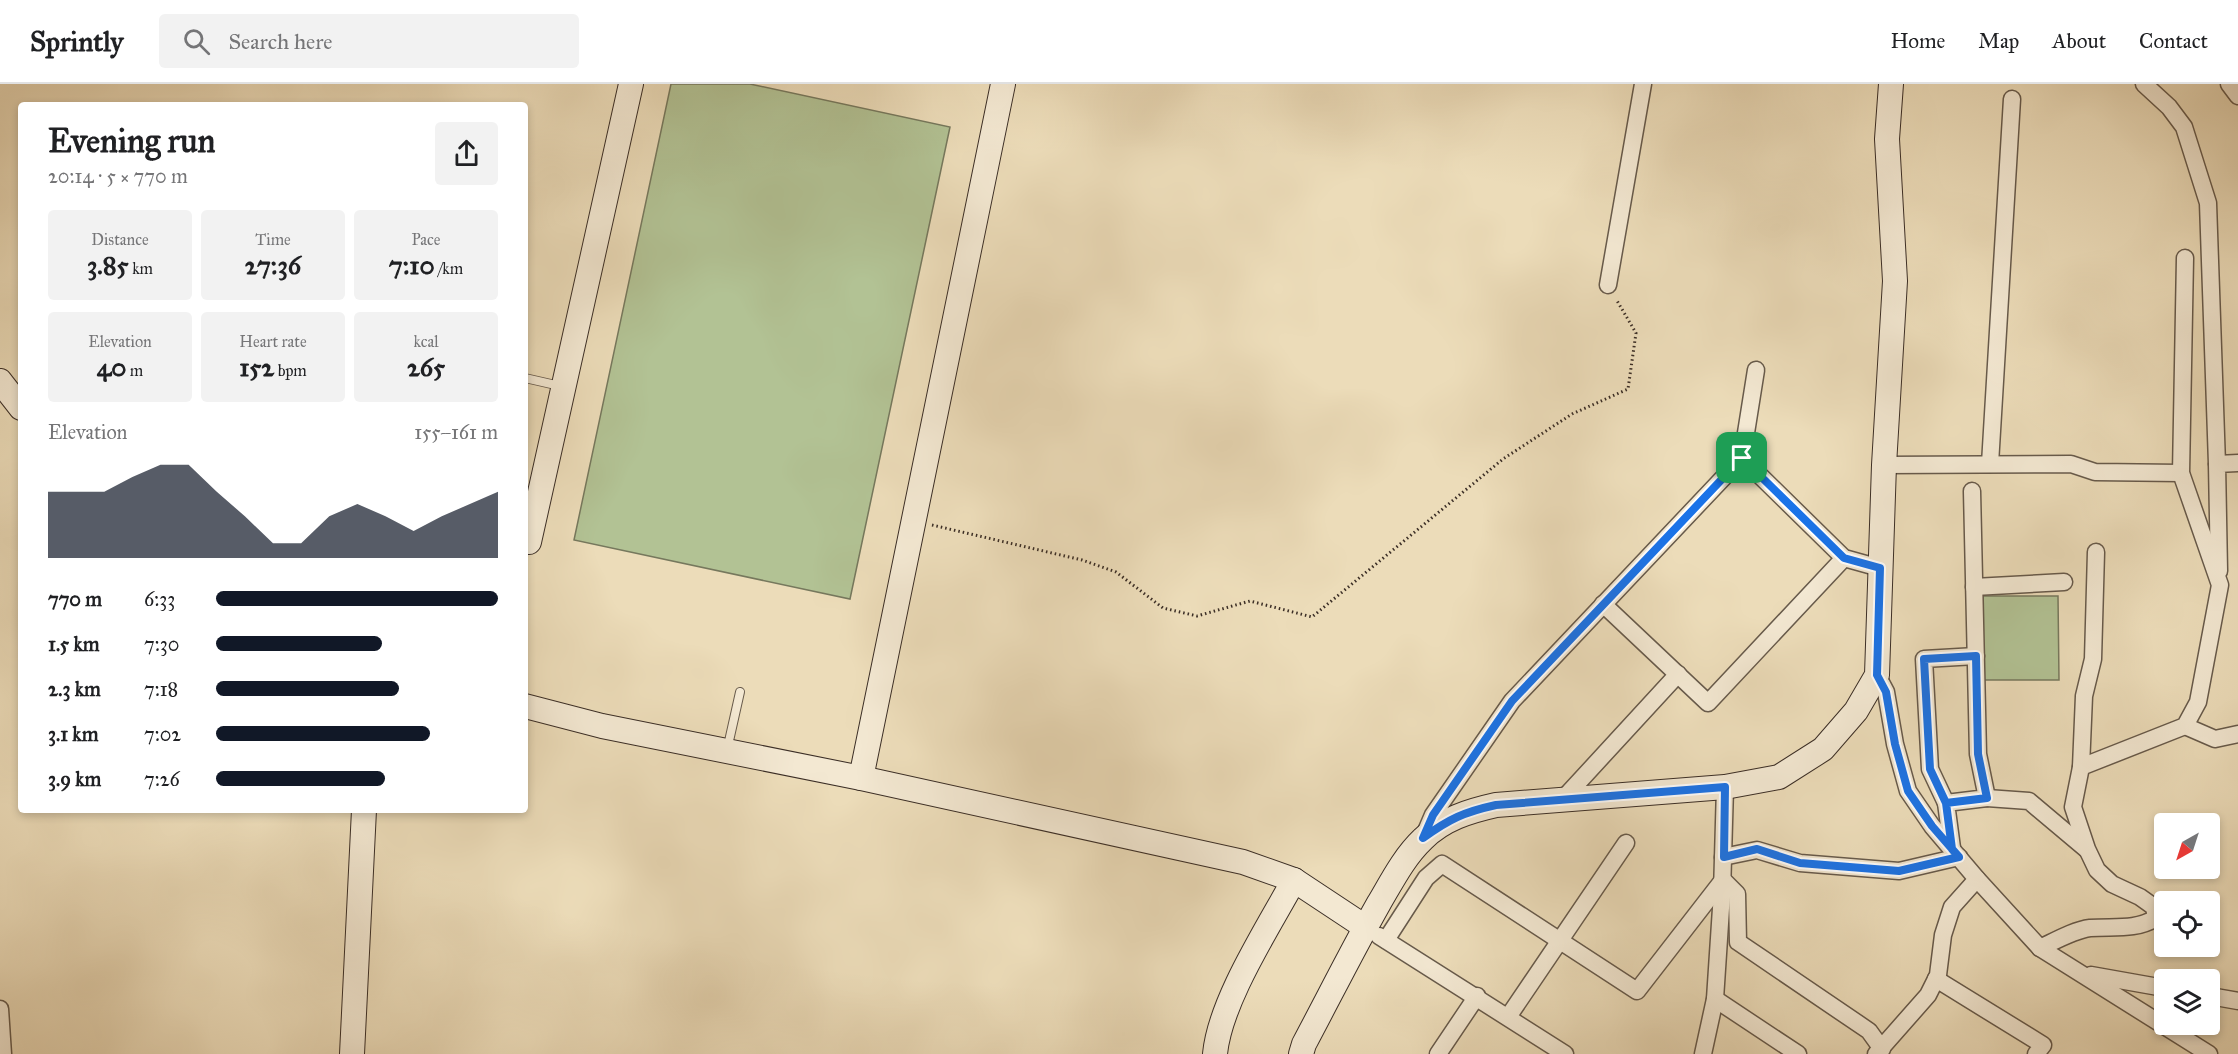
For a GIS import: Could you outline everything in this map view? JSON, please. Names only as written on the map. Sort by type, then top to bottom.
[{"type":"street","points":[[529,542],[631,84]]},
{"type":"street","points":[[1608,285],[1643,84]]},
{"type":"street","points":[[1423,838],[1446,821],[1468,812],[1496,805],[1725,787],[1779,777],[1822,749],[1856,711],[1877,675],[1884,465],[1895,280],[1887,139],[1891,84]]},
{"type":"street","points":[[2081,767],[2185,726],[2199,702],[2220,585],[2208,203],[2184,127],[2169,107],[2144,84]]},
{"type":"street","points":[[2229,84],[2238,96]]},
{"type":"street","points":[[861,778],[915,521],[998,85]]},
{"type":"street","points":[[1990,464],[2012,99]]},
{"type":"street","points":[[2185,258],[2181,473],[2220,585]]},
{"type":"street","points":[[1301,1054],[1304,1044],[1365,927],[1400,867],[1423,838],[1433,815],[1512,701],[1742,458],[1756,370]]},
{"type":"street","points":[[0,381],[18,404]]},
{"type":"street","points":[[1742,458],[1844,558],[1880,568]]},
{"type":"street","points":[[2217,464],[2238,463]]},
{"type":"street","points":[[1884,465],[2071,464],[2095,472],[2181,473]]},
{"type":"street","points":[[1972,491],[1978,754],[1987,798]]},
{"type":"street","points":[[2040,948],[2088,928],[2127,928],[2145,925],[2156,918],[2154,907],[2140,897],[2112,884],[2097,870],[2087,849],[2073,807],[2081,767],[2084,696],[2093,659],[2096,552]]},
{"type":"street","points":[[1604,604],[1708,703],[1844,558]]},
{"type":"street","points":[[1974,587],[2064,582]]},
{"type":"street","points":[[1955,853],[1946,803],[1930,769],[1924,659],[1976,656]]},
{"type":"street","points":[[1563,799],[1678,674]]},
{"type":"street","points":[[1877,675],[1886,692],[1895,744],[1908,791],[1932,826],[1977,879],[2040,948],[2209,1054]]},
{"type":"street","points":[[528,707],[602,726],[861,778],[1242,862],[1294,880],[1565,1054]]},
{"type":"street","points":[[2185,726],[2215,739],[2238,734]]},
{"type":"street","points":[[1703,1054],[1715,999],[1723,880],[1725,787]]},
{"type":"street","points":[[1946,803],[1987,798],[2029,801],[2087,849]]},
{"type":"street","points":[[352,1054],[364,813]]},
{"type":"street","points":[[1508,1017],[1626,843]]},
{"type":"street","points":[[1724,857],[1757,849],[1800,863],[1899,871],[1955,853]]},
{"type":"street","points":[[1386,940],[1426,878],[1443,864],[1637,991],[1723,880]]},
{"type":"street","points":[[1723,880],[1737,894],[1738,942],[1869,1031],[1879,1052],[1928,995],[1938,975],[1943,935],[1952,907],[1977,879]]},
{"type":"street","points":[[1215,1054],[1216,1040],[1233,993],[1294,880]]},
{"type":"street","points":[[2081,973],[2154,986]]},
{"type":"street","points":[[1936,979],[2043,1045],[2036,1054]]},
{"type":"street","points":[[1438,1054],[1477,996]]},
{"type":"street","points":[[2220,998],[2238,1001]]},
{"type":"street","points":[[1715,999],[1798,1054]]},
{"type":"street","points":[[0,1009],[3,1054]]},
{"type":"lane","points":[[528,379],[564,386]]},
{"type":"lane","points":[[727,751],[740,692]]},
{"type":"path","points":[[915,521],[1082,560],[1116,572],[1163,608],[1197,616],[1250,601],[1312,617],[1503,459],[1572,414],[1628,389],[1636,333],[1608,285]]},
{"type":"green space","points":[[671,84],[750,84],[950,127],[850,599],[574,540]]},
{"type":"green space","points":[[1982,596],[2058,596],[2059,680],[1983,680]]},
{"type":"route","points":[[1742,458],[1512,701],[1433,815],[1423,838],[1446,821],[1468,812],[1496,805],[1725,787],[1724,857],[1757,849],[1800,863],[1899,871],[1959,857],[1952,849],[1946,803],[1987,798],[1978,754],[1976,656],[1924,659],[1930,769],[1946,803],[1952,849],[1932,826],[1908,791],[1895,744],[1886,692],[1877,675],[1880,568],[1844,558],[1742,458]]}]
